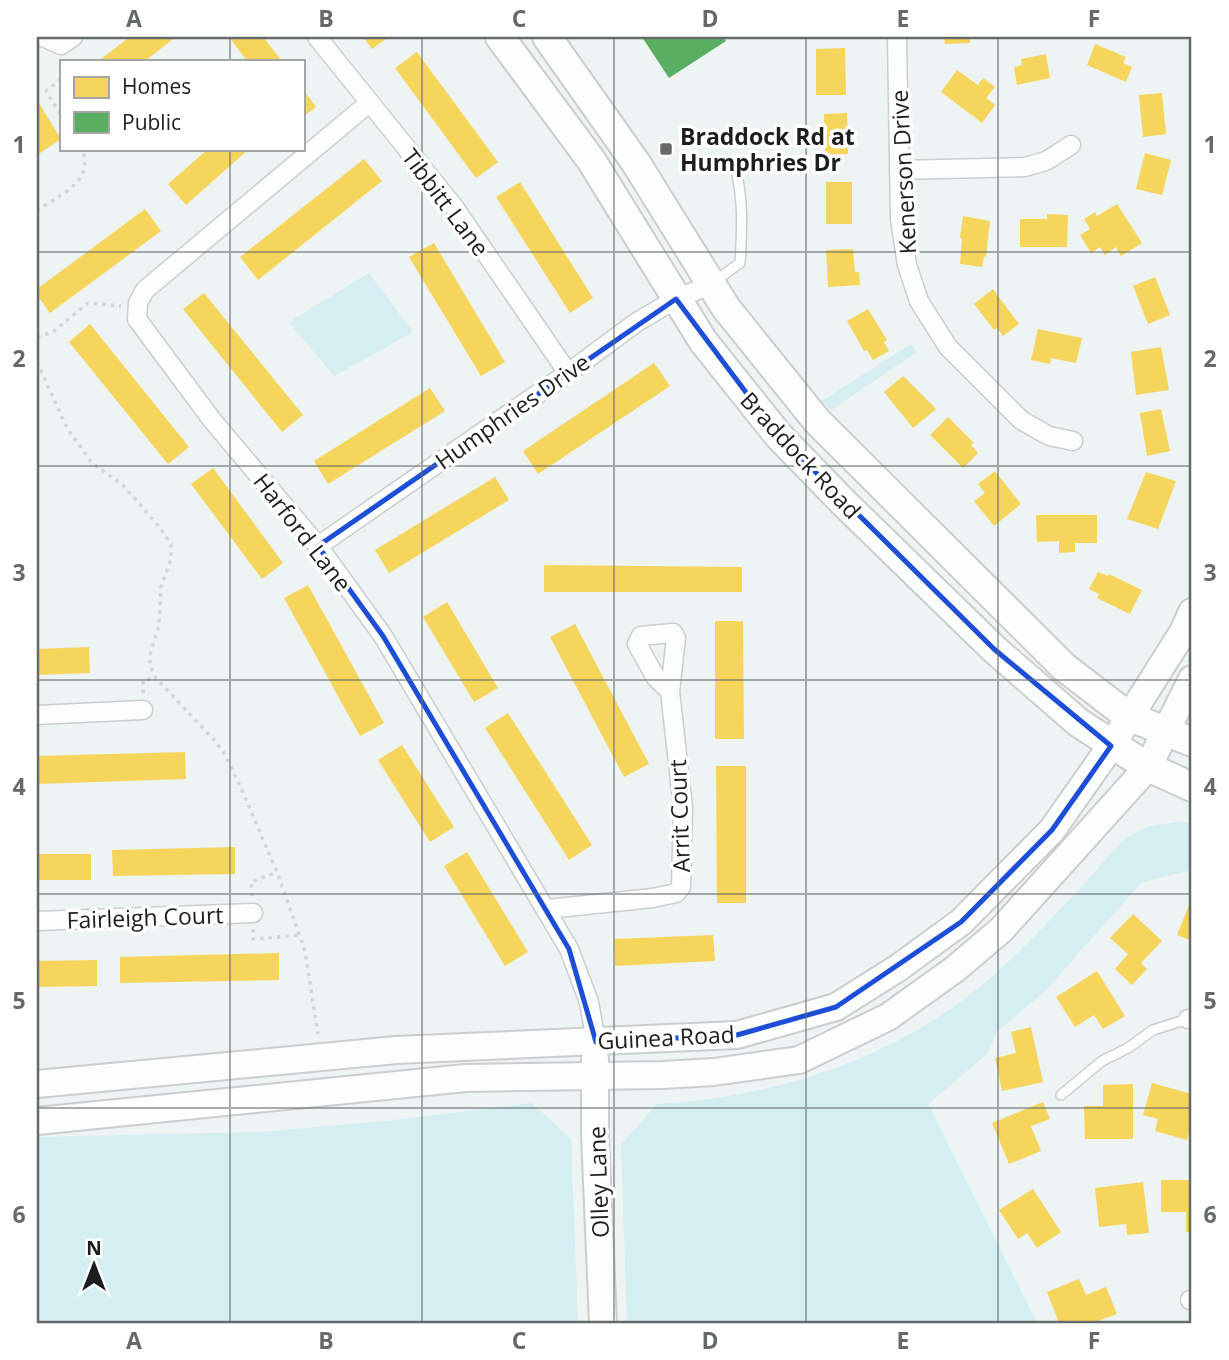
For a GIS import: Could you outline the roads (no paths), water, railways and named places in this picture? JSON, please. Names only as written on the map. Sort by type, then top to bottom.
[{"type":"main road","name":"Braddock Road","points":[[500,37],[591,160],[703,341],[778,435],[994,649],[1079,723],[1111,746],[1148,767],[1192,787]]},
{"type":"main road","name":"Braddock Road","points":[[547,37],[636,163],[726,308],[826,431],[1064,667],[1128,716],[1179,737]]},
{"type":"main road","name":"Guinea Road","points":[[37,1084],[396,1050],[737,1035],[836,1007],[898,968],[961,922],[1052,830],[1111,746],[1183,632],[1192,612]]},
{"type":"main road","name":"Guinea Road","points":[[37,1121],[466,1078],[663,1075],[715,1072],[799,1060],[888,1017],[955,970],[1001,930],[1148,767],[1179,737],[1192,679]]},
{"type":"main road","name":"Olley Lane","points":[[596,1042],[594,1075],[603,1323]]},
{"type":"street","points":[[43,37],[61,45],[73,37]]},
{"type":"street","name":"Tibbitt Lane","points":[[317,37],[454,207],[568,373]]},
{"type":"street","name":"Kenerson Drive","points":[[897,37],[900,219],[907,265],[919,301],[936,330],[962,362],[1021,420],[1049,436],[1073,441]]},
{"type":"street","name":"Harford Lane","points":[[369,103],[145,290],[138,307],[137,319],[212,420],[318,546],[383,636],[547,909],[573,959],[589,1002],[596,1042]]},
{"type":"street","points":[[899,170],[1025,167],[1046,161],[1071,145]]},
{"type":"street","name":"Humphries Drive","points":[[318,546],[637,322],[676,299],[710,285]]},
{"type":"street","name":"Arrit Court","points":[[547,909],[653,898],[676,893],[681,887],[683,808],[670,691]]},
{"type":"street","points":[[37,715],[143,710]]},
{"type":"street","name":"Fairleigh Court","points":[[37,921],[253,913]]},
{"type":"lane","points":[[710,285],[740,262],[742,226],[739,182],[734,164]]},
{"type":"lane","points":[[1061,1095],[1102,1061],[1128,1048],[1153,1030],[1190,1019]]},
{"type":"place","name":"Braddock Rd at Humphries Dr","points":[[666,149]]}]
